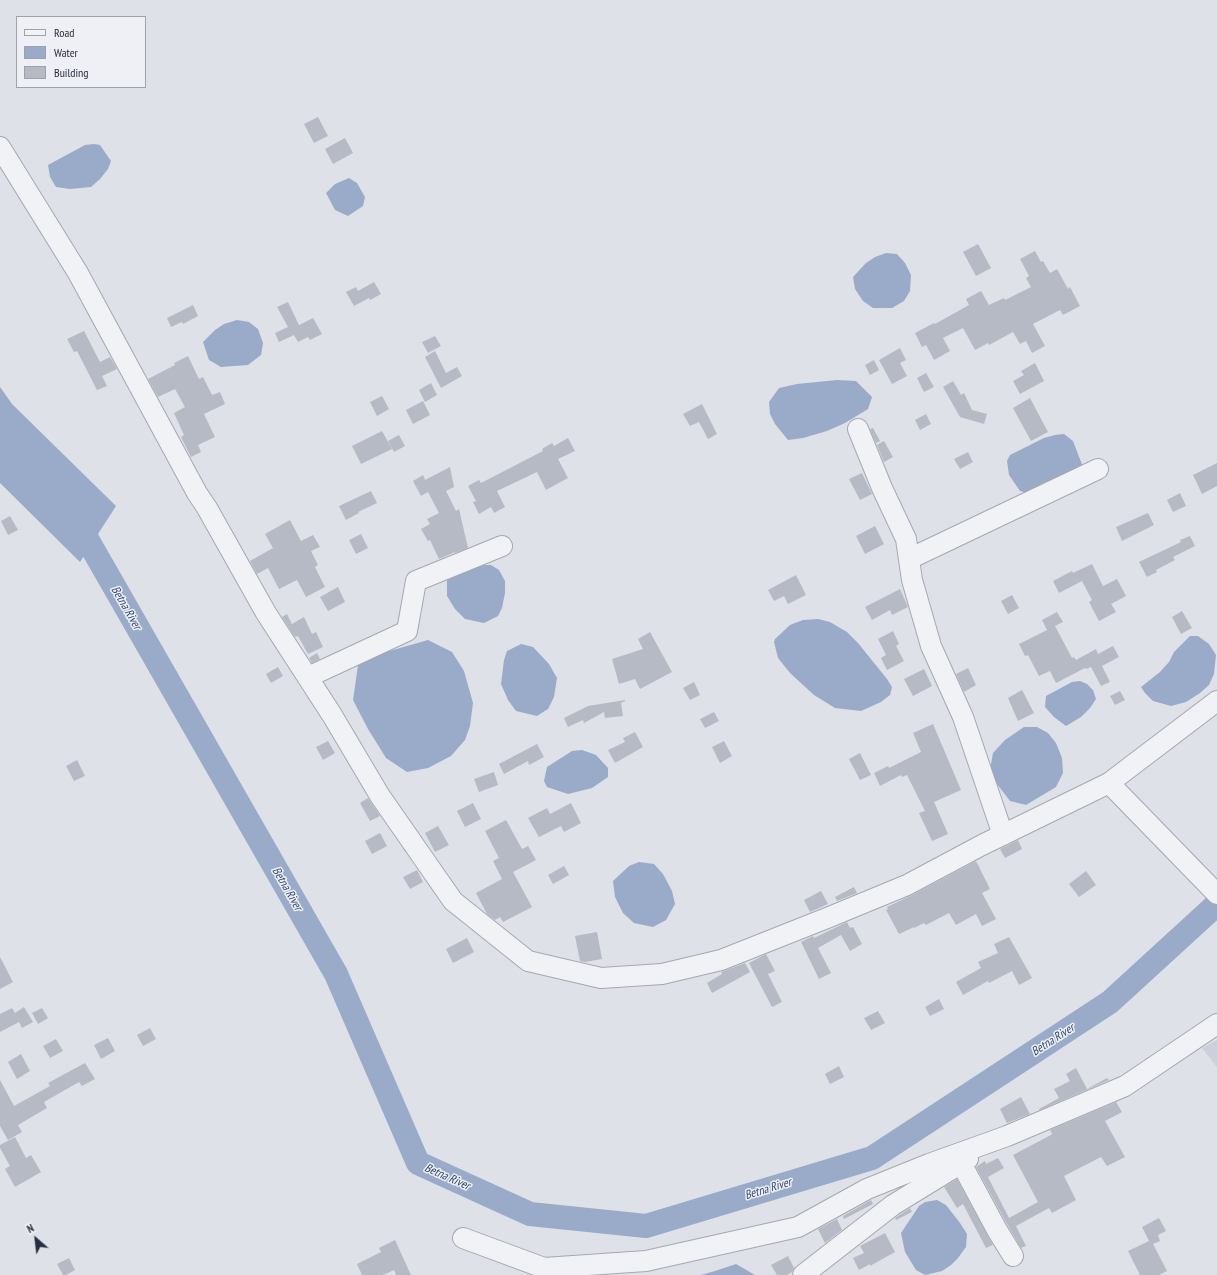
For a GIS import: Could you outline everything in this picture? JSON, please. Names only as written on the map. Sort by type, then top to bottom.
[{"type":"street","points":[[0,147],[78,273],[197,493],[266,613],[332,715],[380,796],[453,901],[528,960],[601,978],[662,974],[720,960],[828,918],[906,885],[1109,783],[1217,701]]},
{"type":"street","points":[[858,429],[882,488],[906,539],[912,580],[931,646],[963,717],[1003,835]]},
{"type":"street","points":[[909,559],[1098,469]]},
{"type":"street","points":[[308,677],[407,631],[416,581],[502,546]]},
{"type":"street","points":[[1109,783],[1217,894]]},
{"type":"street","points":[[462,1238],[544,1268],[646,1261],[798,1227],[867,1189],[929,1164],[1007,1136],[1125,1086],[1217,1024]]},
{"type":"street","points":[[803,1275],[893,1205],[960,1163],[1007,1136]]},
{"type":"street","points":[[960,1163],[1013,1256]]},
{"type":"shaded area","points":[[1217,1040],[1217,1067],[1202,1048]]},
{"type":"water","points":[[85,145],[100,145],[111,161],[108,169],[100,179],[91,187],[70,189],[56,187],[50,177],[48,165]]},
{"type":"water","points":[[349,178],[357,183],[365,197],[363,206],[348,216],[335,210],[326,193],[335,184]]},
{"type":"water","points":[[886,253],[897,254],[905,263],[911,275],[910,291],[904,301],[892,308],[873,308],[863,301],[855,289],[853,277],[866,263],[875,257]]},
{"type":"water","points":[[237,320],[249,322],[258,329],[263,343],[261,355],[248,365],[221,367],[209,360],[203,342],[215,330],[224,324]]},
{"type":"water","points":[[837,380],[856,381],[872,397],[868,409],[845,423],[827,431],[803,438],[788,440],[775,424],[770,414],[769,402],[779,388],[797,384]]},
{"type":"water","points":[[0,387],[12,404],[116,506],[80,562],[0,483]]},
{"type":"water","points":[[1064,434],[1073,441],[1083,467],[1031,494],[1020,491],[1009,475],[1007,461],[1010,455],[1044,438]]},
{"type":"water","points":[[481,565],[491,565],[499,570],[505,581],[505,593],[502,608],[498,616],[484,623],[465,619],[455,609],[447,596],[447,579]]},
{"type":"water","points":[[818,619],[830,622],[847,632],[858,643],[892,687],[890,695],[881,702],[861,711],[835,708],[814,695],[790,673],[778,658],[774,642],[775,639],[790,625],[803,620]]},
{"type":"water","points":[[1190,636],[1198,636],[1209,644],[1216,655],[1214,674],[1209,685],[1186,702],[1171,706],[1153,701],[1141,687],[1160,672],[1169,662],[1174,652]]},
{"type":"water","points":[[428,640],[452,652],[464,671],[473,703],[470,726],[465,740],[451,756],[428,768],[407,772],[386,758],[368,729],[353,700],[358,665],[386,652]]},
{"type":"water","points":[[521,644],[533,647],[549,664],[557,678],[554,697],[548,709],[537,716],[516,711],[508,700],[501,684],[504,660],[507,651]]},
{"type":"water","points":[[1080,681],[1087,684],[1093,690],[1096,699],[1081,717],[1066,726],[1054,717],[1045,707],[1046,696],[1072,682]]},
{"type":"water","points":[[1024,727],[1037,727],[1048,733],[1056,743],[1062,758],[1063,773],[1056,787],[1026,805],[1010,801],[997,784],[990,770],[993,753],[1005,740]]},
{"type":"water","points":[[582,750],[596,755],[608,768],[608,777],[592,788],[568,794],[547,787],[544,781],[547,767],[572,751]]},
{"type":"water","points":[[639,862],[654,864],[663,874],[672,891],[675,904],[666,920],[653,927],[634,923],[623,913],[615,897],[613,881],[629,866]]},
{"type":"water","points":[[937,1200],[946,1205],[967,1234],[966,1247],[951,1265],[942,1271],[925,1275],[916,1270],[905,1252],[901,1233],[919,1206],[925,1202]]},
{"type":"water","points":[[736,1264],[755,1275],[701,1275],[715,1271]]},
{"type":"building","points":[[318,117],[328,136],[314,143],[304,124]]},
{"type":"building","points":[[345,138],[353,153],[333,164],[325,149]]},
{"type":"building","points":[[978,244],[991,268],[976,276],[963,252]]},
{"type":"building","points":[[1035,251],[1041,262],[1043,261],[1050,273],[1057,269],[1068,289],[1070,287],[1080,306],[1063,315],[1060,310],[1033,324],[1045,346],[1032,353],[1026,341],[1020,344],[1013,332],[989,345],[988,343],[975,350],[963,328],[943,338],[950,351],[934,360],[926,345],[922,347],[915,333],[934,323],[935,324],[969,305],[966,299],[981,291],[989,305],[1004,298],[1005,300],[1031,287],[1026,278],[1029,276],[1020,259]]},
{"type":"building","points":[[374,282],[381,294],[370,300],[369,298],[354,306],[346,292],[356,287],[358,291]]},
{"type":"building","points":[[288,302],[299,325],[313,318],[322,334],[310,340],[308,337],[298,342],[294,335],[279,342],[275,333],[288,327],[277,307]]},
{"type":"building","points":[[193,305],[198,316],[183,324],[182,322],[171,327],[167,318]]},
{"type":"building","points":[[84,331],[100,362],[110,357],[117,369],[102,376],[107,386],[97,390],[77,351],[74,352],[67,339]]},
{"type":"building","points":[[435,336],[441,346],[428,353],[422,342]]},
{"type":"building","points":[[900,348],[906,360],[900,363],[907,376],[892,384],[879,360]]},
{"type":"building","points":[[435,351],[446,373],[457,367],[462,376],[441,388],[425,357]]},
{"type":"building","points":[[188,356],[199,379],[203,377],[212,395],[220,392],[225,404],[204,414],[215,437],[198,445],[201,452],[191,457],[181,437],[184,435],[174,413],[185,407],[175,389],[158,397],[148,379],[175,365],[174,363]]},
{"type":"building","points":[[874,360],[879,370],[870,375],[865,365]]},
{"type":"building","points":[[1035,363],[1044,381],[1020,394],[1013,381],[1024,375],[1021,371]]},
{"type":"building","points":[[926,373],[934,387],[924,392],[917,378]]},
{"type":"building","points":[[953,381],[961,395],[964,393],[972,410],[987,414],[984,424],[960,417],[943,387]]},
{"type":"building","points":[[431,383],[437,395],[425,402],[419,390]]},
{"type":"building","points":[[382,396],[389,409],[377,416],[370,402]]},
{"type":"building","points":[[1030,398],[1048,432],[1031,441],[1013,408]]},
{"type":"building","points":[[423,401],[430,415],[413,424],[406,410]]},
{"type":"building","points":[[702,404],[717,434],[708,439],[699,422],[690,426],[683,414]]},
{"type":"building","points":[[926,414],[931,424],[920,430],[915,420]]},
{"type":"building","points":[[873,428],[880,441],[876,443],[870,429]]},
{"type":"building","points":[[382,431],[392,449],[361,464],[352,446]]},
{"type":"building","points":[[399,435],[405,446],[394,452],[388,441]]},
{"type":"building","points":[[568,438],[575,451],[558,459],[568,478],[546,490],[537,472],[497,491],[505,507],[494,513],[491,507],[479,514],[473,502],[476,501],[468,486],[479,480],[481,483],[543,451],[542,449],[552,443],[554,446]]},
{"type":"building","points":[[884,441],[893,457],[884,462],[877,445]]},
{"type":"building","points":[[968,452],[973,462],[960,469],[954,459]]},
{"type":"building","points":[[1217,463],[1217,486],[1202,494],[1193,475]]},
{"type":"building","points":[[450,467],[454,487],[446,491],[456,511],[459,509],[468,548],[439,559],[430,540],[428,541],[421,529],[430,524],[427,519],[439,513],[428,492],[421,496],[413,481],[423,475],[425,480]]},
{"type":"building","points":[[862,473],[872,494],[860,500],[849,479]]},
{"type":"building","points":[[371,491],[377,503],[358,512],[359,513],[346,520],[339,506]]},
{"type":"building","points":[[1180,493],[1186,506],[1173,512],[1167,500]]},
{"type":"building","points":[[1148,513],[1154,525],[1122,541],[1116,527]]},
{"type":"building","points":[[10,516],[18,530],[8,535],[1,521]]},
{"type":"building","points":[[290,520],[301,541],[313,535],[320,547],[311,551],[318,565],[315,567],[325,587],[306,597],[297,580],[279,589],[268,568],[257,574],[250,561],[273,548],[265,534]]},
{"type":"building","points":[[875,526],[884,544],[865,554],[856,536]]},
{"type":"building","points":[[361,534],[368,548],[356,554],[349,540]]},
{"type":"building","points":[[1190,536],[1195,546],[1173,557],[1175,560],[1156,570],[1157,572],[1147,577],[1139,562],[1181,542],[1180,540]]},
{"type":"building","points":[[1092,564],[1103,586],[1117,579],[1126,596],[1111,604],[1116,612],[1099,621],[1089,602],[1092,600],[1082,581],[1059,593],[1053,581],[1072,571],[1073,573]]},
{"type":"building","points":[[796,575],[806,595],[788,604],[784,596],[774,601],[768,590]]},
{"type":"building","points":[[338,587],[345,602],[328,611],[320,597]]},
{"type":"building","points":[[900,589],[908,607],[892,615],[890,610],[872,620],[865,607]]},
{"type":"building","points":[[1012,595],[1019,608],[1008,614],[1001,601]]},
{"type":"building","points":[[1182,611],[1192,628],[1181,634],[1172,617]]},
{"type":"building","points":[[1057,612],[1063,622],[1055,626],[1072,658],[1074,657],[1076,660],[1096,649],[1098,654],[1113,646],[1119,657],[1102,666],[1110,682],[1101,686],[1091,667],[1085,668],[1056,683],[1050,671],[1039,676],[1028,655],[1025,656],[1019,644],[1047,630],[1042,620]]},
{"type":"building","points":[[287,614],[292,624],[304,617],[312,634],[316,632],[323,647],[308,654],[298,636],[295,637],[282,617]]},
{"type":"building","points":[[893,631],[899,644],[896,646],[904,661],[887,670],[881,658],[886,655],[878,639]]},
{"type":"building","points":[[650,632],[672,672],[640,689],[635,679],[619,684],[612,659],[643,649],[638,639]]},
{"type":"building","points":[[317,653],[320,659],[312,663],[309,658]]},
{"type":"building","points":[[278,667],[283,676],[271,683],[266,674]]},
{"type":"building","points":[[968,668],[976,685],[964,692],[956,674]]},
{"type":"building","points":[[924,669],[932,686],[913,696],[904,679]]},
{"type":"building","points":[[694,682],[700,695],[690,700],[683,688]]},
{"type":"building","points":[[1022,690],[1034,713],[1018,721],[1008,698]]},
{"type":"building","points":[[1120,691],[1125,700],[1115,705],[1110,696]]},
{"type":"building","points":[[625,700],[621,703],[623,716],[605,718],[604,712],[584,723],[583,720],[568,727],[564,718],[588,706]]},
{"type":"building","points":[[714,712],[719,721],[705,728],[700,719]]},
{"type":"building","points":[[933,724],[961,790],[934,802],[948,834],[932,841],[919,813],[925,811],[907,775],[902,777],[901,775],[880,786],[874,773],[888,766],[889,768],[921,752],[913,733]]},
{"type":"building","points":[[635,732],[643,747],[615,763],[608,750],[625,742],[623,738]]},
{"type":"building","points":[[328,741],[335,753],[323,760],[316,747]]},
{"type":"building","points":[[724,741],[732,756],[720,763],[712,747]]},
{"type":"building","points":[[537,744],[544,757],[529,765],[528,761],[504,774],[499,764]]},
{"type":"building","points":[[860,753],[871,775],[860,780],[849,759]]},
{"type":"building","points":[[77,760],[85,776],[74,781],[66,766]]},
{"type":"building","points":[[494,772],[498,785],[479,792],[474,779]]},
{"type":"building","points":[[368,798],[380,816],[370,821],[360,803]]},
{"type":"building","points":[[473,803],[481,819],[465,827],[457,811]]},
{"type":"building","points":[[571,803],[581,823],[564,832],[561,826],[539,837],[528,818],[547,808],[550,814]]},
{"type":"building","points":[[506,820],[522,849],[528,846],[536,860],[513,872],[532,907],[503,922],[500,917],[495,920],[487,914],[476,893],[502,879],[493,861],[499,858],[485,831]]},
{"type":"building","points":[[438,826],[449,845],[435,852],[425,833]]},
{"type":"building","points":[[380,833],[387,846],[372,854],[365,841]]},
{"type":"building","points":[[1018,840],[1022,849],[1005,858],[1000,849]]},
{"type":"building","points":[[976,861],[990,889],[982,893],[996,919],[982,926],[976,914],[956,925],[949,913],[926,925],[924,923],[899,934],[886,910],[888,909],[887,907]]},
{"type":"building","points":[[564,866],[569,875],[553,884],[548,875]]},
{"type":"building","points":[[417,870],[423,882],[410,889],[403,877]]},
{"type":"building","points":[[1086,871],[1096,885],[1079,897],[1069,884]]},
{"type":"building","points":[[854,887],[857,893],[837,901],[835,897]]},
{"type":"building","points":[[821,891],[828,904],[810,912],[804,900]]},
{"type":"building","points":[[847,922],[850,928],[853,927],[862,944],[850,951],[841,935],[818,948],[831,973],[819,979],[801,942],[813,936],[814,938]]},
{"type":"building","points":[[597,932],[602,959],[585,962],[580,961],[575,936]]},
{"type":"building","points":[[1009,937],[1032,978],[1019,985],[1012,971],[989,983],[988,981],[963,995],[956,982],[981,968],[978,962],[998,953],[994,944]]},
{"type":"building","points":[[467,938],[474,952],[453,963],[446,949]]},
{"type":"building","points":[[766,954],[775,971],[768,974],[782,1002],[772,1007],[749,963]]},
{"type":"building","points":[[0,957],[13,982],[0,989]]},
{"type":"building","points":[[745,963],[750,972],[712,993],[707,983],[722,974],[721,972]]},
{"type":"building","points":[[939,999],[944,1009],[930,1016],[925,1007]]},
{"type":"building","points":[[24,1007],[33,1022],[22,1028],[19,1022],[0,1032],[0,1014],[12,1008],[15,1013]]},
{"type":"building","points":[[42,1008],[48,1018],[38,1024],[32,1013]]},
{"type":"building","points":[[878,1011],[885,1023],[871,1030],[864,1018]]},
{"type":"building","points":[[150,1028],[156,1039],[143,1046],[137,1035]]},
{"type":"building","points":[[108,1038],[115,1051],[101,1059],[94,1045]]},
{"type":"building","points":[[56,1039],[63,1051],[50,1058],[43,1046]]},
{"type":"building","points":[[21,1054],[30,1071],[17,1079],[8,1062]]},
{"type":"building","points":[[85,1063],[95,1079],[82,1086],[79,1082],[44,1102],[47,1108],[18,1125],[22,1132],[8,1140],[0,1126],[0,1080],[14,1106],[50,1086],[48,1083]]},
{"type":"building","points":[[839,1066],[844,1077],[830,1084],[825,1074]]},
{"type":"building","points":[[1076,1068],[1087,1089],[1107,1078],[1109,1080],[1040,1110],[1039,1109],[1059,1098],[1054,1089],[1070,1081],[1066,1074]]},
{"type":"building","points":[[1021,1097],[1030,1114],[1007,1123],[1000,1109]]},
{"type":"building","points":[[1116,1102],[1122,1112],[1105,1121],[1125,1157],[1107,1166],[1101,1157],[1064,1176],[1076,1200],[1052,1213],[1049,1208],[1016,1226],[1026,1246],[1021,1248],[976,1167],[985,1161],[986,1164],[998,1158],[1004,1168],[988,1177],[1009,1218],[1038,1202],[1013,1155],[1051,1135],[1050,1130]]},
{"type":"building","points":[[15,1137],[26,1158],[31,1155],[41,1172],[15,1187],[5,1169],[10,1166],[0,1148],[0,1145]]},
{"type":"building","points":[[957,1179],[993,1245],[986,1248],[963,1204],[957,1208],[944,1187]]},
{"type":"building","points":[[871,1200],[873,1204],[844,1219],[843,1216]]},
{"type":"building","points":[[910,1208],[912,1212],[896,1220],[895,1218]]},
{"type":"building","points":[[1159,1218],[1166,1231],[1158,1235],[1160,1241],[1153,1244],[1167,1271],[1159,1275],[1140,1275],[1128,1251],[1149,1241],[1142,1227]]},
{"type":"building","points":[[837,1219],[842,1230],[825,1243],[818,1229]]},
{"type":"building","points":[[885,1233],[895,1252],[870,1266],[870,1264],[859,1270],[853,1258],[864,1253],[860,1246]]},
{"type":"building","points":[[395,1240],[411,1275],[396,1275],[394,1270],[383,1275],[362,1275],[357,1264],[381,1252],[379,1248]]},
{"type":"building","points":[[788,1256],[794,1268],[792,1272],[787,1275],[777,1275],[771,1265]]},
{"type":"building","points":[[69,1258],[75,1270],[63,1275],[57,1264]]},
{"type":"waterway","name":"Betna River","points":[[73,520],[83,532],[336,974],[418,1163],[530,1214],[646,1226],[872,1158],[1110,1002],[1217,904]]}]
